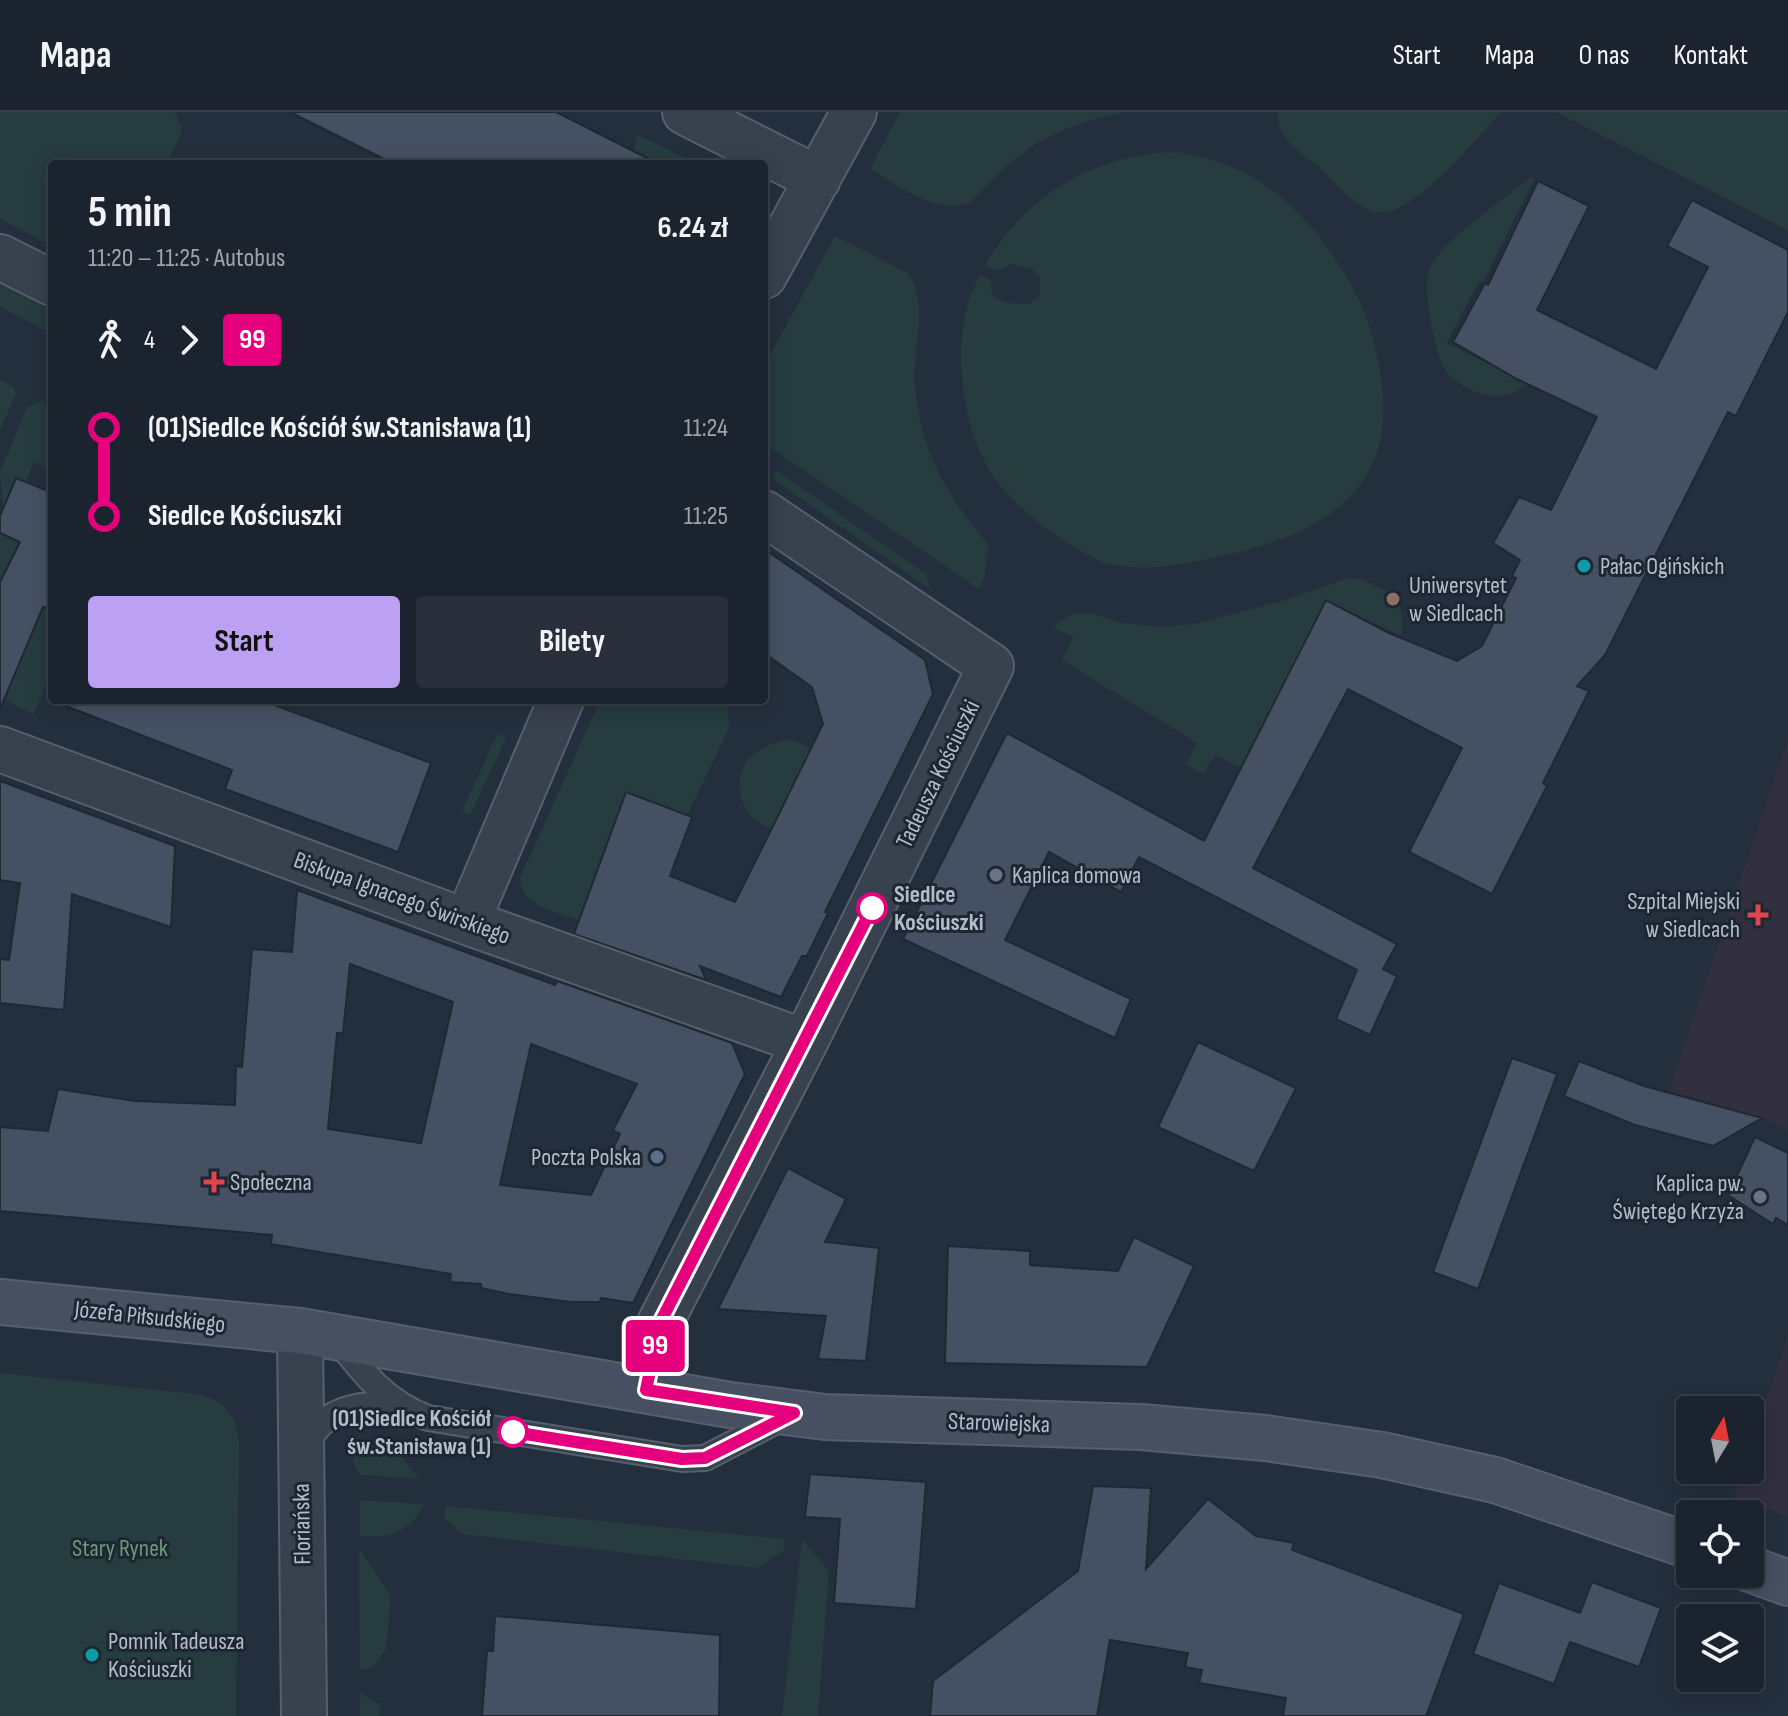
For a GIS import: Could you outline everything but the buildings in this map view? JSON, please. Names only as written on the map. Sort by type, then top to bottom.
[{"type":"main road","name":"Józefa Piłsudskiego","points":[[0,1302],[318,1334]]},
{"type":"main road","name":"Starowiejska","points":[[318,1334],[794,1413],[1141,1427],[1265,1438],[1382,1455],[1495,1480],[1676,1541]]},
{"type":"main road","points":[[1764,1574],[1788,1583]]},
{"type":"street","points":[[685,112],[740,150],[767,160]]},
{"type":"street","points":[[768,269],[854,112]]},
{"type":"street","points":[[768,160],[818,179]]},
{"type":"street","points":[[0,257],[48,281]]},
{"type":"street","name":"Tadeusza Kościuszki","points":[[646,1390],[660,1323],[805,1042],[991,666],[768,516]]},
{"type":"street","points":[[467,922],[559,704]]},
{"type":"street","name":"Biskupa Ignacego Świrskiego","points":[[0,749],[467,922],[805,1042]]},
{"type":"street","name":"Floriańska","points":[[304,1716],[301,1465],[318,1334]]},
{"type":"lane","points":[[318,1334],[403,1409]]},
{"type":"lane","points":[[301,1465],[307,1444],[337,1412],[369,1404],[403,1409],[428,1418],[682,1459],[705,1458],[794,1413]]},
{"type":"shaded area","name":"Szpital Miejski w Siedlcach","points":[[1788,738],[1788,1130],[1762,1118],[1669,1091]]},
{"type":"shaded area","points":[[1788,1336],[1788,1517],[1764,1508],[1764,1500],[1744,1500],[1734,1496],[1738,1484],[1764,1484],[1764,1407]]},
{"type":"green space","points":[[0,112],[175,112],[182,130],[169,160],[48,160],[48,244],[0,219]]},
{"type":"green space","points":[[900,112],[1124,112],[1056,133],[1022,153],[970,202],[944,205],[918,197],[870,169]]},
{"type":"green space","points":[[1278,112],[1501,112],[1440,177],[1403,206],[1386,212],[1371,211],[1356,202],[1295,148],[1280,129]]},
{"type":"green space","points":[[1556,112],[1788,112],[1788,230]]},
{"type":"green space","points":[[638,135],[690,160],[630,160]]},
{"type":"green space","points":[[1176,152],[1236,169],[1261,183],[1305,220],[1324,243],[1357,296],[1374,342],[1383,412],[1379,446],[1366,475],[1348,499],[1294,534],[1260,546],[1193,562],[1148,567],[1118,566],[1091,557],[1038,522],[996,480],[977,446],[963,389],[961,356],[964,322],[967,306],[980,276],[991,280],[992,295],[1004,303],[1030,304],[1040,295],[1040,278],[1032,269],[1011,264],[997,271],[985,266],[1001,241],[1041,199],[1090,170],[1117,161]]},
{"type":"green space","points":[[1530,178],[1534,180],[1483,282],[1479,281],[1447,343],[1527,383],[1509,394],[1478,393],[1450,376],[1439,356],[1427,292],[1429,269],[1435,258],[1459,234]]},
{"type":"green space","points":[[835,236],[909,274],[918,300],[914,375],[919,413],[939,473],[960,508],[988,544],[985,576],[979,589],[768,446],[768,359]]},
{"type":"green space","points":[[0,284],[48,309],[48,332],[0,307]]},
{"type":"green space","points":[[0,380],[14,387],[16,393],[0,431]]},
{"type":"green space","points":[[41,401],[48,404],[48,467],[34,462],[26,482],[16,478],[3,510],[0,472],[27,407]]},
{"type":"green space","points":[[777,471],[926,574],[930,589],[772,478]]},
{"type":"green space","points":[[0,533],[20,542],[0,582]]},
{"type":"green space","points":[[1348,578],[1363,580],[1395,595],[1403,616],[1401,636],[1326,600],[1241,768],[1215,755],[1203,774],[1186,764],[1197,743],[1062,660],[1073,637],[1053,627],[1072,614],[1092,613],[1121,623],[1164,627],[1194,624],[1283,601]]},
{"type":"green space","points":[[43,607],[48,609],[48,677],[34,714],[0,698],[0,663],[30,638]]},
{"type":"green space","points":[[598,704],[728,704],[729,728],[687,816],[579,920],[533,902],[522,888],[520,878]]},
{"type":"green space","points":[[498,733],[506,738],[470,815],[462,811]]},
{"type":"green space","points":[[783,740],[796,741],[811,749],[771,829],[761,824],[745,807],[739,786],[745,765],[756,752]]},
{"type":"green space","name":"Stary Rynek","points":[[0,1373],[203,1395],[221,1403],[235,1420],[239,1441],[236,1716],[0,1716]]},
{"type":"green space","points":[[384,1441],[420,1479],[360,1475],[352,1460],[368,1445]]},
{"type":"green space","points":[[360,1500],[423,1504],[423,1507],[418,1516],[396,1532],[360,1536]]},
{"type":"green space","points":[[446,1506],[785,1539],[784,1550],[757,1568],[462,1534],[444,1517]]},
{"type":"green space","points":[[802,1539],[829,1571],[818,1716],[782,1716]]},
{"type":"green space","points":[[359,1548],[391,1596],[386,1649],[373,1667],[360,1670]]},
{"type":"green space","points":[[360,1693],[380,1704],[379,1716],[360,1716]]},
{"type":"bus line","name":"99","points":[[513,1432],[682,1459],[705,1458],[794,1413],[646,1390],[660,1323],[872,908]]},
{"type":"place","name":"Pałac Ogińskich","points":[[1584,566]]},
{"type":"place","name":"Uniwersytet w Siedlcach","points":[[1393,599]]},
{"type":"place","name":"Kaplica domowa","points":[[996,875]]},
{"type":"place","name":"Siedlce Kościuszki","points":[[872,908]]},
{"type":"place","name":"Szpital Miejski w Siedlcach","points":[[1758,915]]},
{"type":"place","name":"Poczta Polska","points":[[657,1157]]},
{"type":"place","name":"Społeczna","points":[[214,1182]]},
{"type":"place","name":"Kaplica pw. Świętego Krzyża","points":[[1760,1197]]},
{"type":"place","name":"(01)Siedlce Kościół św.Stanisława (1)","points":[[513,1432]]},
{"type":"place","name":"Pomnik Tadeusza Kościuszki","points":[[92,1655]]}]
